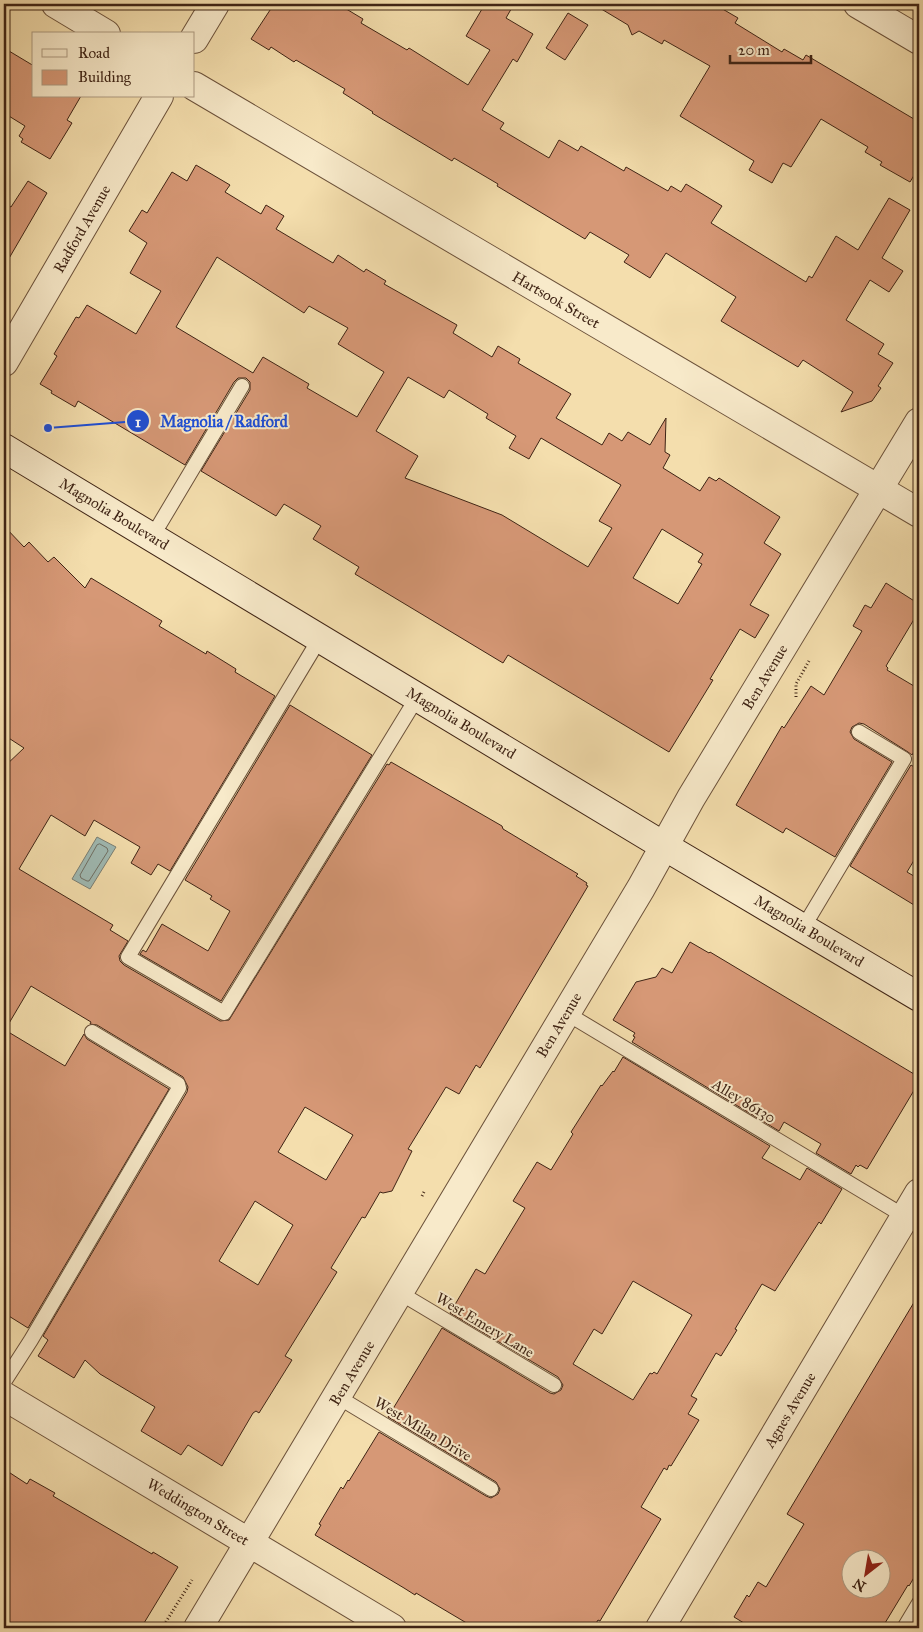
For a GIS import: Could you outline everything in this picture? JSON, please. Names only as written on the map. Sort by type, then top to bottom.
[{"type":"street","points":[[56,4],[103,32]]},
{"type":"street","points":[[195,37],[215,4]]},
{"type":"street","points":[[858,4],[919,40]]},
{"type":"street","name":"Hartsook Street","points":[[195,87],[919,513]]},
{"type":"street","name":"Radford Avenue","points":[[4,362],[158,98]]},
{"type":"street","name":"Ben Avenue","points":[[198,1628],[338,1397],[664,846],[919,422]]},
{"type":"street","name":"Magnolia Boulevard","points":[[4,448],[664,846],[919,997]]},
{"type":"street","name":"Agnes Avenue","points":[[660,1628],[912,1221],[919,1193]]},
{"type":"street","name":"Weddington Street","points":[[4,1396],[392,1628]]},
{"type":"lane","points":[[152,537],[242,386]]},
{"type":"lane","points":[[320,638],[128,956],[224,1013],[418,696]]},
{"type":"lane","points":[[804,928],[904,759],[860,732]]},
{"type":"lane","name":"Alley 86130","points":[[566,1014],[912,1221]]},
{"type":"lane","points":[[4,1382],[179,1088],[178,1084],[92,1032]]},
{"type":"lane","name":"West Emery Lane","points":[[400,1293],[554,1385]]},
{"type":"lane","name":"West Milan Drive","points":[[338,1397],[491,1489]]},
{"type":"lane","points":[[904,1628],[919,1603]]},
{"type":"water","points":[[97,837],[116,847],[90,889],[72,879]]},
{"type":"building","points":[[274,4],[338,4],[363,19],[361,23],[407,50],[409,48],[468,85],[490,50],[466,36],[485,4],[514,4],[506,18],[533,34],[517,62],[513,59],[482,110],[504,123],[500,129],[549,158],[559,140],[578,151],[581,146],[624,171],[626,167],[668,191],[671,186],[681,192],[686,184],[722,206],[711,223],[806,282],[809,276],[812,278],[836,236],[858,250],[889,198],[910,210],[882,258],[903,271],[889,292],[870,280],[846,320],[884,344],[878,354],[893,363],[878,386],[881,388],[872,401],[841,412],[853,392],[803,360],[798,367],[721,321],[736,297],[666,253],[650,278],[624,262],[629,255],[590,232],[585,239],[497,186],[498,184],[454,158],[452,161],[372,113],[343,93],[345,89],[296,60],[294,62],[271,47],[269,50],[251,39]]},
{"type":"building","points":[[593,4],[714,4],[738,18],[735,23],[782,52],[784,49],[803,60],[806,55],[919,122],[919,167],[910,182],[880,165],[882,162],[865,152],[868,147],[821,119],[791,167],[783,163],[772,183],[749,170],[754,161],[680,116],[710,66],[664,40],[662,44],[639,31],[632,35],[628,25]]},
{"type":"building","points":[[568,13],[588,25],[565,60],[546,48]]},
{"type":"building","points":[[4,48],[32,65],[32,98],[80,98],[67,120],[72,123],[50,159],[21,142],[23,139],[19,136],[25,126],[4,113]]},
{"type":"building","points":[[196,165],[230,185],[225,192],[261,214],[266,205],[284,216],[276,229],[333,263],[338,255],[364,272],[366,269],[386,281],[384,284],[457,325],[453,333],[492,357],[498,346],[520,359],[518,363],[571,394],[556,418],[602,445],[609,433],[622,441],[628,432],[650,445],[666,418],[665,452],[670,455],[663,468],[700,491],[709,477],[716,481],[719,478],[780,517],[764,543],[781,554],[750,605],[769,615],[755,638],[740,629],[710,679],[713,680],[669,752],[508,655],[503,663],[355,574],[359,567],[313,539],[321,526],[284,504],[276,516],[201,471],[250,390],[250,382],[246,378],[238,378],[234,382],[185,465],[78,401],[75,407],[40,384],[57,356],[54,354],[76,317],[79,318],[87,305],[136,334],[161,291],[130,273],[147,243],[129,231],[142,210],[147,213],[172,172],[187,181]],"holes":[[[217,257],[304,313],[309,306],[348,328],[338,344],[384,372],[357,417],[307,388],[309,384],[263,357],[253,373],[176,327]],[[408,377],[444,398],[449,390],[488,414],[486,418],[516,436],[509,448],[529,459],[541,438],[621,485],[599,521],[612,528],[588,567],[502,515],[405,478],[418,456],[376,431]],[[662,529],[703,554],[698,562],[702,564],[678,604],[633,578]]]},
{"type":"building","points":[[28,181],[47,193],[4,267],[4,203],[11,207]]},
{"type":"building","points":[[4,526],[24,547],[29,542],[48,562],[54,557],[85,588],[91,578],[162,621],[159,626],[206,654],[207,651],[236,669],[235,672],[275,696],[170,871],[158,864],[151,875],[131,863],[140,847],[94,820],[85,836],[51,815],[19,869],[113,925],[110,930],[128,941],[119,956],[120,961],[124,965],[220,1021],[229,1020],[387,764],[389,765],[391,762],[502,826],[503,829],[578,874],[576,876],[587,883],[586,885],[588,886],[480,1068],[476,1065],[459,1094],[446,1087],[408,1149],[412,1151],[392,1191],[380,1192],[365,1218],[362,1217],[331,1268],[337,1272],[285,1356],[292,1360],[259,1413],[256,1411],[253,1413],[222,1466],[188,1445],[181,1455],[141,1431],[155,1407],[100,1374],[85,1360],[74,1378],[38,1356],[48,1340],[43,1336],[187,1092],[188,1087],[183,1077],[97,1025],[90,1024],[91,1022],[31,986],[5,1030],[65,1066],[84,1034],[87,1039],[169,1089],[28,1328],[4,1313],[4,767],[24,748],[4,735]],"holes":[[[305,1107],[353,1135],[326,1180],[278,1152]],[[255,1201],[293,1225],[258,1285],[219,1261]]]},
{"type":"building","points":[[886,583],[919,604],[919,611],[886,666],[887,670],[919,689],[919,743],[912,755],[864,724],[859,723],[852,727],[850,732],[854,739],[892,762],[835,857],[786,828],[783,833],[736,805],[782,726],[784,728],[811,686],[824,695],[862,631],[853,626],[865,605],[871,608]]},
{"type":"building","points":[[290,705],[372,755],[221,1001],[140,954],[143,950],[146,952],[162,924],[208,951],[230,911],[210,899],[212,896],[185,880]]},
{"type":"building","points":[[911,765],[919,770],[919,852],[907,872],[919,879],[919,908],[850,866]]},
{"type":"building","points":[[690,942],[710,952],[919,1077],[919,1082],[867,1169],[856,1165],[851,1174],[816,1153],[821,1144],[784,1122],[779,1131],[632,1042],[635,1033],[613,1020],[636,982],[656,977],[662,968],[672,973]]},
{"type":"building","points":[[623,1057],[770,1146],[762,1158],[800,1180],[807,1168],[842,1189],[821,1224],[819,1222],[775,1291],[762,1284],[721,1356],[716,1353],[691,1396],[697,1399],[688,1414],[699,1420],[671,1466],[669,1465],[667,1470],[664,1468],[641,1507],[661,1519],[600,1621],[598,1620],[593,1628],[475,1628],[416,1593],[415,1595],[315,1535],[321,1525],[319,1524],[341,1487],[343,1489],[349,1481],[379,1432],[486,1496],[491,1498],[498,1494],[500,1489],[496,1482],[388,1417],[442,1328],[550,1393],[554,1394],[561,1390],[563,1385],[558,1377],[450,1313],[476,1269],[485,1274],[525,1208],[513,1201],[537,1162],[551,1170],[573,1134],[571,1132],[601,1085],[614,1072]],"holes":[[[633,1281],[692,1315],[657,1374],[654,1372],[650,1373],[633,1400],[573,1364],[594,1329],[602,1334]]]},
{"type":"building","points":[[919,1294],[919,1569],[882,1628],[752,1628],[734,1617],[747,1595],[749,1597],[758,1582],[766,1587],[804,1524],[787,1514]]},
{"type":"building","points":[[4,1469],[27,1484],[30,1479],[55,1493],[53,1496],[152,1554],[153,1552],[178,1567],[141,1628],[4,1628]]},
{"type":"place","name":"Magnolia / Radford","points":[[48,428]]}]
